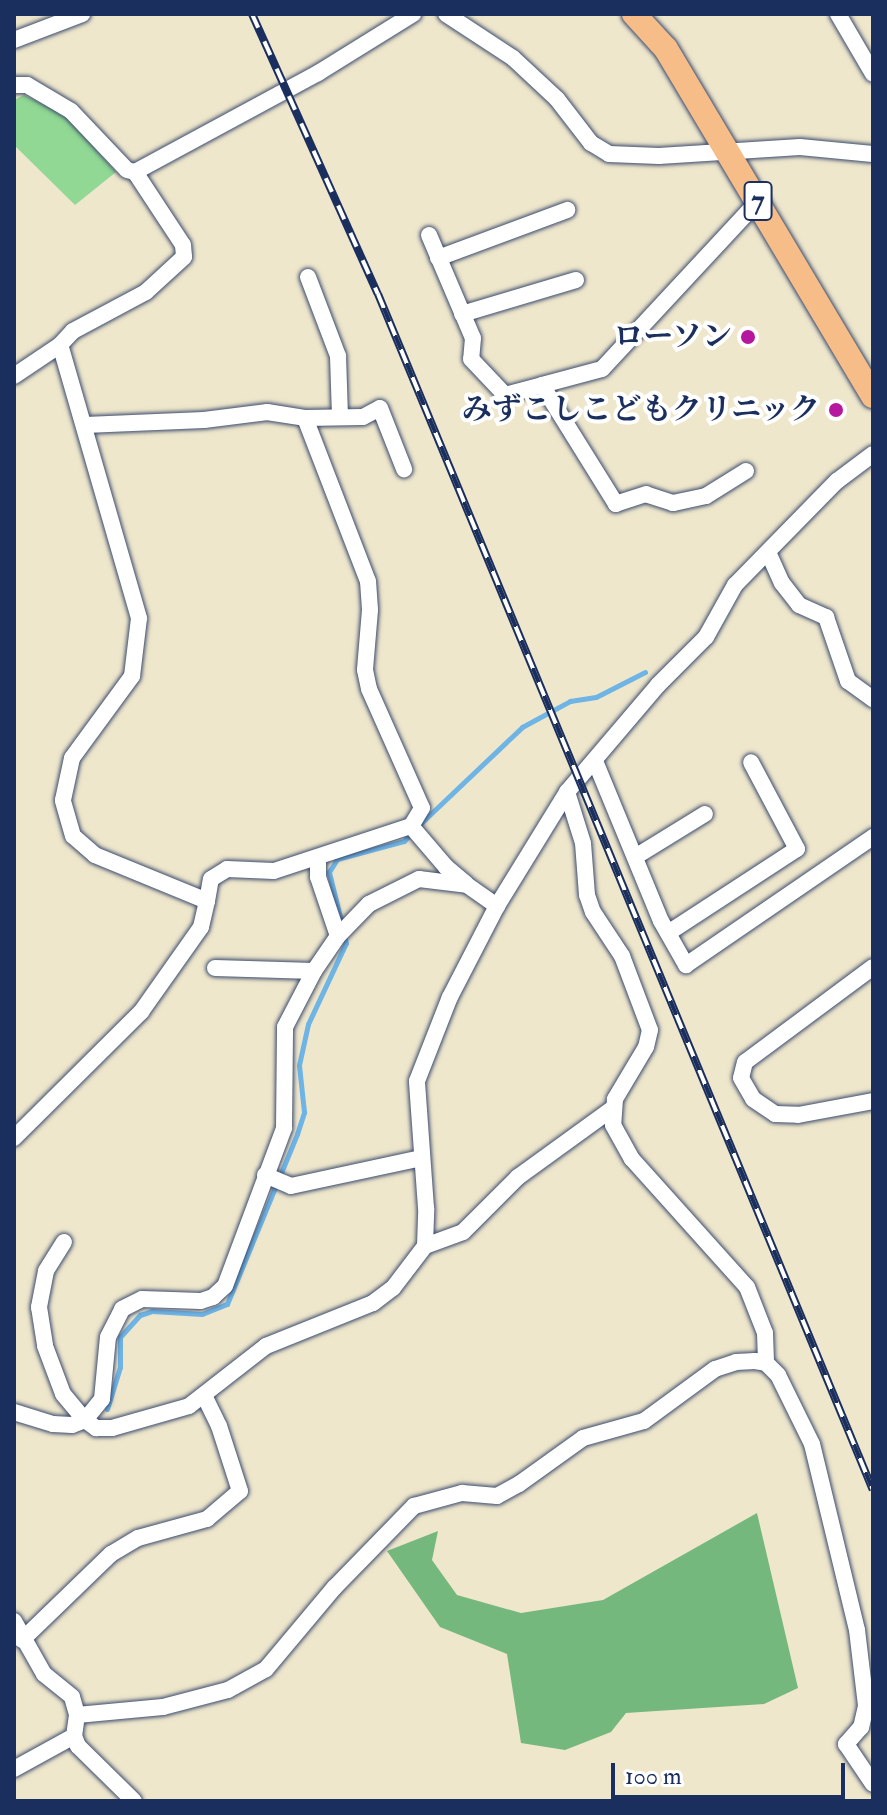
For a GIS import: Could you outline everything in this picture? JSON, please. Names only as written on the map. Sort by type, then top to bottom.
[{"type":"main road","name":"7","points":[[634,14],[666,49],[873,396]]},
{"type":"street","points":[[14,40],[82,14]]},
{"type":"street","points":[[14,85],[27,85],[71,111],[127,170],[135,172],[318,73],[413,14]]},
{"type":"street","points":[[446,14],[513,58],[557,99],[591,143],[609,154],[659,156],[800,147],[873,153]]},
{"type":"street","points":[[838,14],[873,74]]},
{"type":"street","points":[[14,376],[60,345],[73,331],[146,292],[184,257],[183,245],[135,172]]},
{"type":"street","points":[[429,235],[473,338],[471,359],[505,395],[602,369],[758,201]]},
{"type":"street","points":[[438,258],[567,210]]},
{"type":"street","points":[[308,277],[338,356],[340,417]]},
{"type":"street","points":[[462,314],[576,280]]},
{"type":"street","points":[[60,345],[139,618],[138,650],[132,676],[72,758],[63,800],[73,836],[95,855],[207,901]]},
{"type":"street","points":[[542,385],[616,504],[646,494],[673,503],[706,496],[746,471]]},
{"type":"street","points":[[85,425],[204,420],[267,412],[305,418],[363,417],[380,408],[404,469]]},
{"type":"street","points":[[14,1138],[141,1012],[201,927],[211,879],[227,869],[274,871],[318,858],[339,847],[411,826],[422,808],[369,689],[365,670],[370,610],[368,581],[305,418]]},
{"type":"street","points":[[425,1246],[417,1081],[450,997],[497,906],[567,792],[658,685],[706,637],[735,585],[837,481],[873,454]]},
{"type":"street","points":[[768,552],[782,583],[799,605],[826,617],[848,681],[873,699]]},
{"type":"street","points":[[595,761],[668,933],[686,965],[873,837]]},
{"type":"street","points":[[668,933],[797,849],[751,762]]},
{"type":"street","points":[[567,792],[583,843],[587,895],[593,912],[622,956],[650,1030],[646,1047],[615,1099],[613,1125],[632,1159],[747,1287],[765,1333],[766,1363],[778,1375],[812,1444],[859,1645],[866,1706],[861,1727],[846,1744],[873,1784]]},
{"type":"street","points":[[635,857],[705,814]]},
{"type":"street","points":[[411,826],[446,867],[497,906]]},
{"type":"street","points":[[318,858],[318,877],[338,936]]},
{"type":"street","points":[[14,1412],[53,1424],[72,1425],[85,1420],[102,1399],[108,1337],[122,1309],[142,1299],[201,1301],[213,1297],[225,1286],[284,1128],[285,1027],[314,971],[338,936],[369,904],[419,879],[467,885]]},
{"type":"street","points":[[873,967],[745,1062],[741,1078],[753,1099],[775,1114],[798,1115],[873,1101]]},
{"type":"street","points":[[215,968],[314,971]]},
{"type":"street","points":[[64,1242],[46,1271],[39,1307],[45,1346],[63,1394],[96,1428],[112,1428],[189,1406],[266,1346],[373,1303],[393,1288],[425,1246],[463,1232],[518,1177],[612,1109]]},
{"type":"street","points":[[265,1175],[291,1186],[422,1158]]},
{"type":"street","points":[[77,1715],[163,1707],[228,1690],[266,1669],[334,1588],[414,1506],[462,1493],[497,1496],[583,1438],[644,1421],[715,1369],[736,1362],[766,1363]]},
{"type":"street","points":[[22,1640],[111,1554],[138,1538],[207,1519],[240,1491],[219,1426],[204,1395]]},
{"type":"street","points":[[14,1621],[44,1674],[72,1697],[77,1715],[74,1736],[78,1746],[134,1801]]},
{"type":"street","points":[[14,1769],[74,1736]]},
{"type":"green space","points":[[24,95],[65,115],[116,172],[75,205],[14,145],[14,100]]},
{"type":"green space","points":[[757,1513],[798,1688],[764,1704],[626,1713],[611,1732],[565,1750],[521,1743],[507,1654],[440,1627],[387,1551],[438,1531],[432,1560],[457,1595],[521,1613],[603,1600]]},
{"type":"waterway","points":[[421,823],[522,727],[570,701],[596,697],[645,672]]},
{"type":"waterway","points":[[342,925],[329,872],[337,859],[404,841],[411,833]]},
{"type":"waterway","points":[[107,1409],[120,1367],[120,1337],[140,1315],[152,1311],[202,1314],[227,1304],[304,1112],[299,1065],[308,1024],[346,943],[344,935]]},
{"type":"railway","points":[[252,14],[378,294],[873,1490]]},
{"type":"place","name":"ローソン","points":[[748,337]]},
{"type":"place","name":"みずこしこどもクリニック","points":[[836,410]]}]
